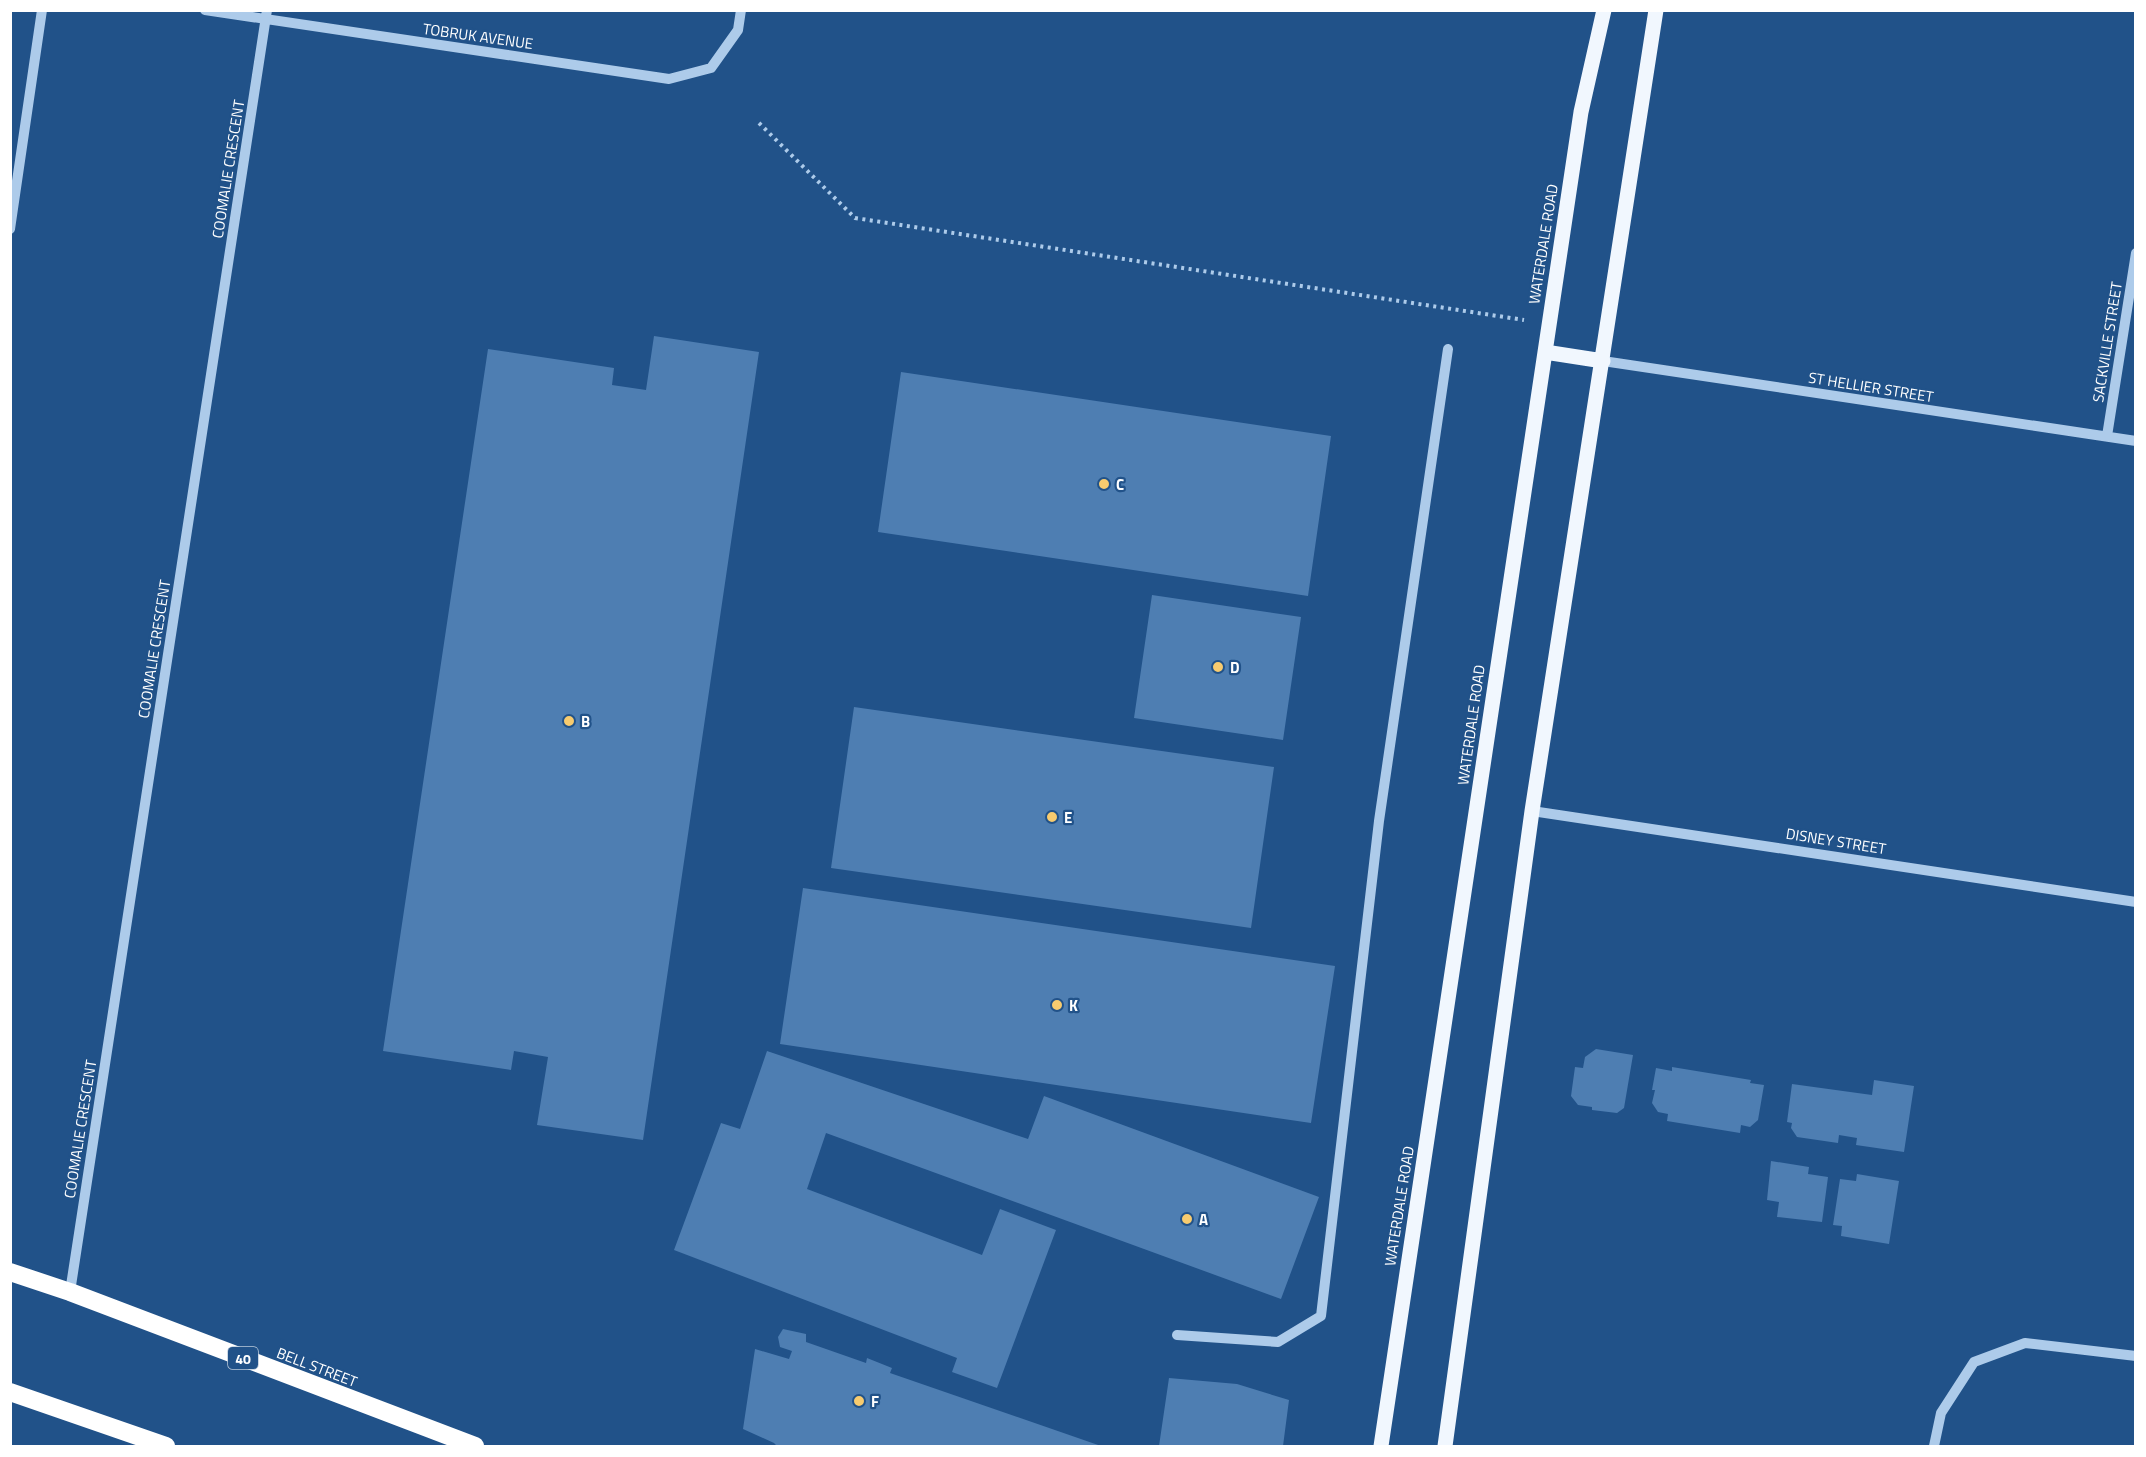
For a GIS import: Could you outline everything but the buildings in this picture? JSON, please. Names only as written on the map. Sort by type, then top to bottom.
[{"type":"highway","name":"BELL STREET","points":[[10,1272],[70,1292],[475,1446]]},
{"type":"highway","points":[[10,1392],[166,1446]]},
{"type":"main road","name":"WATERDALE ROAD","points":[[1381,1446],[1581,112],[1604,10]]},
{"type":"main road","points":[[1445,1446],[1532,811],[1656,10]]},
{"type":"main road","points":[[1545,352],[1602,361]]},
{"type":"street","points":[[10,229],[42,10]]},
{"type":"street","name":"TOBRUK AVENUE","points":[[205,10],[267,15],[669,79],[711,69],[738,30],[741,10]]},
{"type":"street","name":"COOMALIE CRESCENT","points":[[70,1292],[267,15]]},
{"type":"street","name":"SACKVILLE STREET","points":[[2107,436],[2136,253]]},
{"type":"street","points":[[1178,1335],[1278,1342],[1321,1316],[1378,821],[1448,349]]},
{"type":"street","name":"ST HELLIER STREET","points":[[1602,361],[2136,441]]},
{"type":"street","name":"DISNEY STREET","points":[[1532,811],[2136,902]]},
{"type":"street","points":[[1934,1446],[1941,1413],[1974,1362],[2025,1343],[2136,1356]]},
{"type":"path","points":[[759,123],[855,218],[1525,321]]},
{"type":"place","name":"C","points":[[1104,484]]},
{"type":"place","name":"D","points":[[1218,667]]},
{"type":"place","name":"B","points":[[569,721]]},
{"type":"place","name":"E","points":[[1052,817]]},
{"type":"place","name":"K","points":[[1057,1005]]},
{"type":"place","name":"A","points":[[1187,1219]]},
{"type":"place","name":"F","points":[[859,1401]]}]
